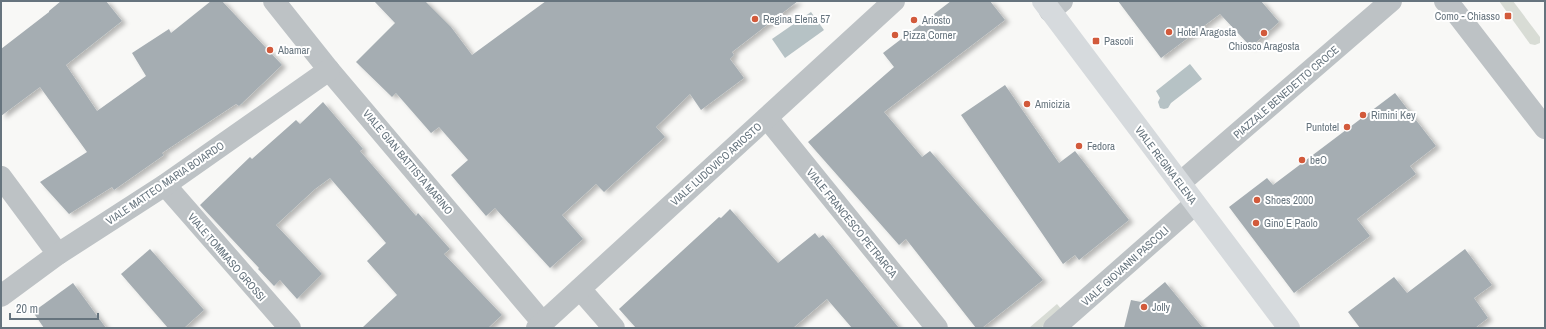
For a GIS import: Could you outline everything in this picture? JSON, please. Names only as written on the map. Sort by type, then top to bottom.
[{"type":"street","name":"VIALE GIAN BATTISTA MARINO","points":[[274,1],[329,70],[540,325]]},
{"type":"street","name":"VIALE LUDOVICO ARIOSTO","points":[[540,325],[894,1]]},
{"type":"street","name":"PIAZZALE BENEDETTO CROCE","points":[[1180,183],[1391,1]]},
{"type":"street","points":[[1444,1],[1454,10],[1545,128]]},
{"type":"street","name":"VIALE REGINA ELENA","points":[[1051,4],[1195,204],[1289,328]]},
{"type":"street","name":"VIALE MATTEO MARIA BOIARDO","points":[[1,296],[58,254],[165,186],[329,70]]},
{"type":"street","name":"VIALE FRANCESCO PETRARCA","points":[[767,118],[937,328]]},
{"type":"street","points":[[1,177],[58,254]]},
{"type":"street","name":"VIALE TOMMASO GROSSI","points":[[165,186],[290,328]]},
{"type":"street","name":"VIALE GIOVANNI PASCOLI","points":[[1054,328],[1195,204]]},
{"type":"street","points":[[580,289],[614,328]]},
{"type":"shaded area","points":[[1499,1],[1513,1],[1540,37],[1540,43],[1535,45],[1530,44]]},
{"type":"shaded area","points":[[811,12],[824,30],[785,58],[772,39]]},
{"type":"shaded area","points":[[1190,64],[1202,79],[1171,103],[1168,108],[1160,108],[1158,102],[1160,98],[1156,91]]},
{"type":"shaded area","points":[[1057,304],[1062,310],[1041,328],[1029,328]]},
{"type":"building","points":[[61,1],[106,1],[122,21],[66,65],[97,111],[146,76],[132,53],[169,29],[171,33],[211,1],[222,1],[282,65],[239,106],[236,104],[162,153],[164,155],[114,190],[112,187],[69,214],[40,182],[87,152],[40,87],[1,116],[1,49]]},
{"type":"building","points":[[374,1],[425,1],[451,27],[472,55],[546,1],[798,1],[732,52],[734,55],[730,59],[744,78],[701,110],[690,94],[656,127],[665,137],[604,192],[596,184],[562,215],[583,239],[550,268],[495,208],[486,216],[451,175],[468,160],[439,127],[431,133],[396,93],[392,97],[356,62],[395,23]]},
{"type":"building","points":[[951,1],[990,1],[1005,20],[884,112],[922,157],[930,151],[1043,280],[982,328],[976,328],[906,239],[899,245],[808,142],[894,67],[883,53]]},
{"type":"building","name":"Hotel Aragosta","points":[[1118,1],[1261,1],[1279,22],[1251,47],[1220,14],[1161,58]]},
{"type":"building","points":[[1005,85],[1059,163],[1075,151],[1129,220],[1079,260],[1075,255],[1063,264],[961,115]]},
{"type":"building","points":[[1395,93],[1436,146],[1410,166],[1416,174],[1357,219],[1370,236],[1294,293],[1229,207],[1267,178],[1273,185]]},
{"type":"building","points":[[323,102],[363,149],[360,151],[416,216],[418,213],[450,249],[444,254],[502,315],[488,328],[362,328],[397,295],[367,261],[386,243],[330,178],[315,189],[276,225],[322,274],[297,299],[280,280],[274,286],[200,205],[250,157],[252,159],[296,120],[300,124]]},
{"type":"building","points":[[730,209],[778,263],[815,233],[819,238],[823,235],[899,328],[852,328],[827,299],[793,328],[636,328],[619,309],[719,217],[721,218]]},
{"type":"building","points":[[150,249],[204,310],[184,328],[168,328],[121,274]]},
{"type":"building","points":[[1465,249],[1492,285],[1474,298],[1488,318],[1475,328],[1360,328],[1348,312],[1394,277],[1407,293]]},
{"type":"building","points":[[1165,282],[1203,328],[1124,328],[1131,300],[1141,302]]},
{"type":"building","points":[[73,283],[106,328],[44,328],[33,312]]},
{"type":"place","name":"Como - Chiasso","points":[[1508,16]]},
{"type":"place","name":"Regina Elena 57","points":[[755,19]]},
{"type":"place","name":"Ariosto","points":[[914,20]]},
{"type":"place","name":"Hotel Aragosta","points":[[1169,32]]},
{"type":"place","name":"Chiosco Aragosta","points":[[1264,33]]},
{"type":"place","name":"Pizza Corner","points":[[895,35]]},
{"type":"place","name":"Pascoli","points":[[1096,41]]},
{"type":"place","name":"Abamar","points":[[270,50]]},
{"type":"place","name":"Amicizia","points":[[1027,104]]},
{"type":"place","name":"Rimini Key","points":[[1363,115]]},
{"type":"place","name":"Puntotel","points":[[1347,127]]},
{"type":"place","name":"Fedora","points":[[1079,146]]},
{"type":"place","name":"beO","points":[[1302,160]]},
{"type":"place","name":"Shoes 2000","points":[[1257,200]]},
{"type":"place","name":"Gino E Paolo","points":[[1256,223]]},
{"type":"place","name":"Jolly","points":[[1144,307]]}]
